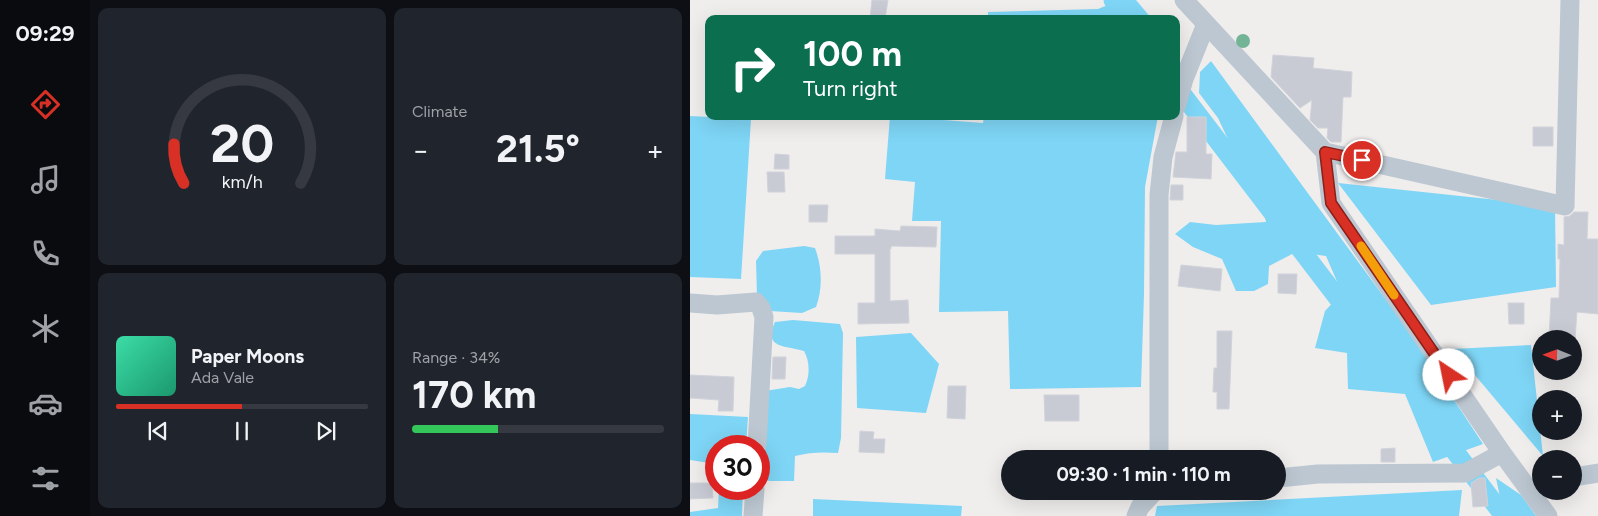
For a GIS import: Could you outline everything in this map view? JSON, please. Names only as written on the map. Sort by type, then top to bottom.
[{"type":"street","points":[[1184,0],[1325,152],[1565,206],[1570,0]]},
{"type":"street","points":[[1180,92],[1206,24]]},
{"type":"street","points":[[1158,450],[1159,195],[1163,157],[1173,120]]},
{"type":"street","points":[[1325,152],[1331,203],[1502,453],[1532,482]]},
{"type":"street","points":[[690,304],[718,305],[756,302],[762,308],[764,317],[758,435]]},
{"type":"street","points":[[1286,477],[1318,474],[1465,473],[1502,453]]},
{"type":"street","points":[[1582,476],[1598,473]]},
{"type":"street","points":[[753,516],[754,500]]},
{"type":"street","points":[[1136,516],[1140,507],[1147,500]]},
{"type":"street","points":[[1541,500],[1548,516]]},
{"type":"water","points":[[1120,0],[1136,0],[1149,15],[988,15],[988,12],[1098,9]]},
{"type":"water","points":[[1211,61],[1406,327],[1483,444],[1433,462],[1405,394],[1348,389],[1347,353],[1315,348],[1325,311],[1342,293],[1326,256],[1296,252],[1269,266],[1268,284],[1254,291],[1236,291],[1222,259],[1193,247],[1175,234],[1190,222],[1216,225],[1266,222],[1260,193],[1234,152],[1218,118],[1199,93],[1200,72]]},
{"type":"water","points":[[690,116],[705,117],[705,120],[751,120],[741,279],[690,277]]},
{"type":"water","points":[[890,120],[943,120],[983,123],[983,120],[1157,120],[1145,187],[1141,387],[1010,389],[1008,311],[939,312],[941,221],[912,221],[915,182],[885,179]]},
{"type":"water","points":[[1338,183],[1555,206],[1556,287],[1431,305]]},
{"type":"water","points":[[804,246],[815,248],[819,263],[821,285],[816,307],[802,313],[770,311],[757,296],[756,261],[763,251]]},
{"type":"water","points":[[793,320],[840,324],[843,333],[841,438],[838,453],[816,453],[795,456],[794,481],[770,481],[770,435],[762,435],[765,391],[790,387],[799,389],[805,386],[808,364],[804,351],[783,346],[774,341],[772,331],[775,322]]},
{"type":"water","points":[[911,333],[939,364],[926,413],[857,408],[856,337]]},
{"type":"water","points":[[1531,345],[1532,380],[1535,380],[1536,390],[1532,390],[1532,440],[1541,440],[1542,450],[1538,450],[1453,349]]},
{"type":"water","points":[[690,414],[748,417],[747,435],[705,435],[705,462],[690,460]]},
{"type":"water","points":[[1496,478],[1521,495],[1536,516],[1504,516]]},
{"type":"water","points":[[1462,490],[1459,516],[1155,516],[1157,506]]},
{"type":"water","points":[[813,499],[962,506],[961,516],[813,516]]},
{"type":"water","points":[[718,500],[743,500],[742,516],[690,516],[690,512],[718,508]]},
{"type":"building","points":[[872,0],[888,0],[886,15],[870,15]]},
{"type":"building","points":[[1273,55],[1314,58],[1313,68],[1352,72],[1351,97],[1343,97],[1341,142],[1331,142],[1327,138],[1328,128],[1318,128],[1310,120],[1312,100],[1300,108],[1271,77]]},
{"type":"building","points":[[1187,117],[1206,117],[1206,154],[1212,154],[1211,179],[1173,177],[1176,152],[1187,152]]},
{"type":"building","points":[[1533,127],[1553,127],[1553,146],[1533,146]]},
{"type":"building","points":[[775,154],[789,155],[789,169],[774,169]]},
{"type":"building","points":[[767,172],[784,172],[785,192],[768,192]]},
{"type":"building","points":[[1171,185],[1183,185],[1183,200],[1170,200]]},
{"type":"building","points":[[809,205],[828,205],[827,222],[809,222]]},
{"type":"building","points":[[1574,212],[1588,212],[1587,239],[1598,239],[1598,314],[1577,312],[1576,330],[1549,330],[1551,298],[1559,298],[1560,259],[1558,259],[1558,244],[1564,245],[1564,217],[1570,216]]},
{"type":"building","points":[[901,226],[937,227],[936,247],[891,246],[890,249],[890,301],[908,300],[909,323],[858,324],[858,303],[875,303],[875,254],[835,254],[835,236],[875,236],[875,229],[900,231]]},
{"type":"building","points":[[1181,265],[1222,269],[1220,291],[1178,286]]},
{"type":"building","points":[[1278,274],[1297,274],[1296,294],[1278,293]]},
{"type":"building","points":[[1508,303],[1524,303],[1524,324],[1509,324]]},
{"type":"building","points":[[1217,331],[1232,331],[1229,409],[1217,409],[1217,392],[1213,392],[1214,368],[1217,368]]},
{"type":"building","points":[[773,357],[786,357],[785,379],[772,379]]},
{"type":"building","points":[[690,375],[734,377],[733,411],[718,411],[719,400],[690,398]]},
{"type":"building","points":[[948,386],[966,386],[965,419],[947,418]]},
{"type":"building","points":[[1044,395],[1079,395],[1079,421],[1045,421]]},
{"type":"building","points":[[860,431],[874,432],[873,439],[885,439],[884,453],[859,452]]},
{"type":"building","points":[[1395,448],[1395,462],[1381,462],[1381,449]]},
{"type":"building","points":[[1479,478],[1485,478],[1488,506],[1473,507],[1471,483]]},
{"type":"building","points":[[690,483],[705,483],[705,498],[690,499]]},
{"type":"waterway","points":[[1113,0],[1124,15]]},
{"type":"waterway","points":[[1180,91],[1353,318]]},
{"type":"waterway","points":[[1441,433],[1504,516]]},
{"type":"slow traffic","points":[[1361,246],[1394,295]]},
{"type":"route","points":[[1362,160],[1325,152],[1331,203],[1449,375]]}]
